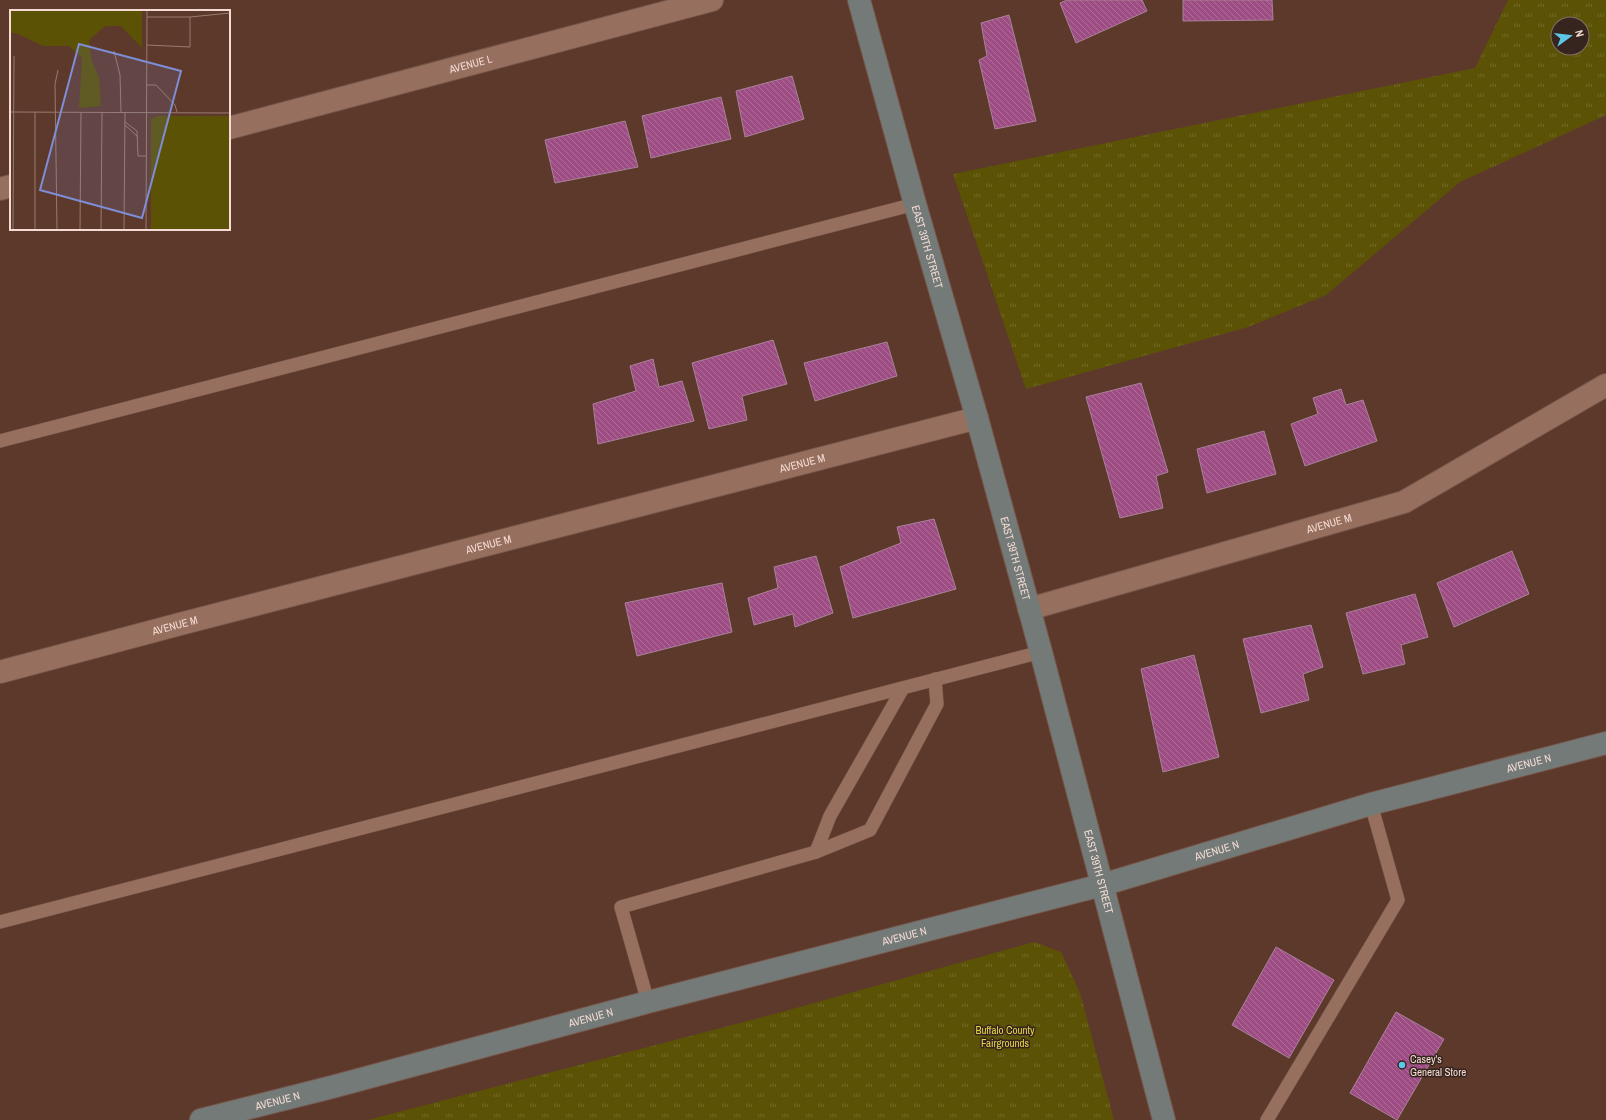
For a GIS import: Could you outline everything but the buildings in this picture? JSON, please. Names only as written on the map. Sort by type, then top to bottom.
[{"type":"main road","name":"EAST 39TH STREET","points":[[860,0],[914,204],[977,418],[1041,652],[1164,1120]]},
{"type":"main road","name":"AVENUE N","points":[[201,1120],[332,1087],[648,1002],[1102,885],[1371,804],[1606,743]]},
{"type":"street","name":"AVENUE L","points":[[230,128],[712,0]]},
{"type":"street","points":[[0,189],[10,186]]},
{"type":"street","name":"AVENUE M","points":[[1029,610],[1404,502],[1606,385]]},
{"type":"street","name":"AVENUE M","points":[[0,672],[977,418]]},
{"type":"lane","points":[[0,441],[914,204]]},
{"type":"lane","points":[[0,922],[1041,652]]},
{"type":"lane","points":[[648,1002],[621,907],[816,852],[870,830],[937,704],[935,679]]},
{"type":"lane","points":[[816,852],[830,816],[903,688]]},
{"type":"lane","points":[[1267,1120],[1398,900],[1371,804]]},
{"type":"green space","points":[[1508,0],[1606,0],[1606,115],[1460,182],[1326,295],[1248,327],[1026,389],[953,174],[1475,68]]},
{"type":"green space","name":"Buffalo County Fairgrounds","points":[[1034,942],[1061,952],[1080,993],[1114,1120],[368,1120],[778,1013]]},
{"type":"place","name":"Casey's General Store","points":[[1402,1065]]}]
